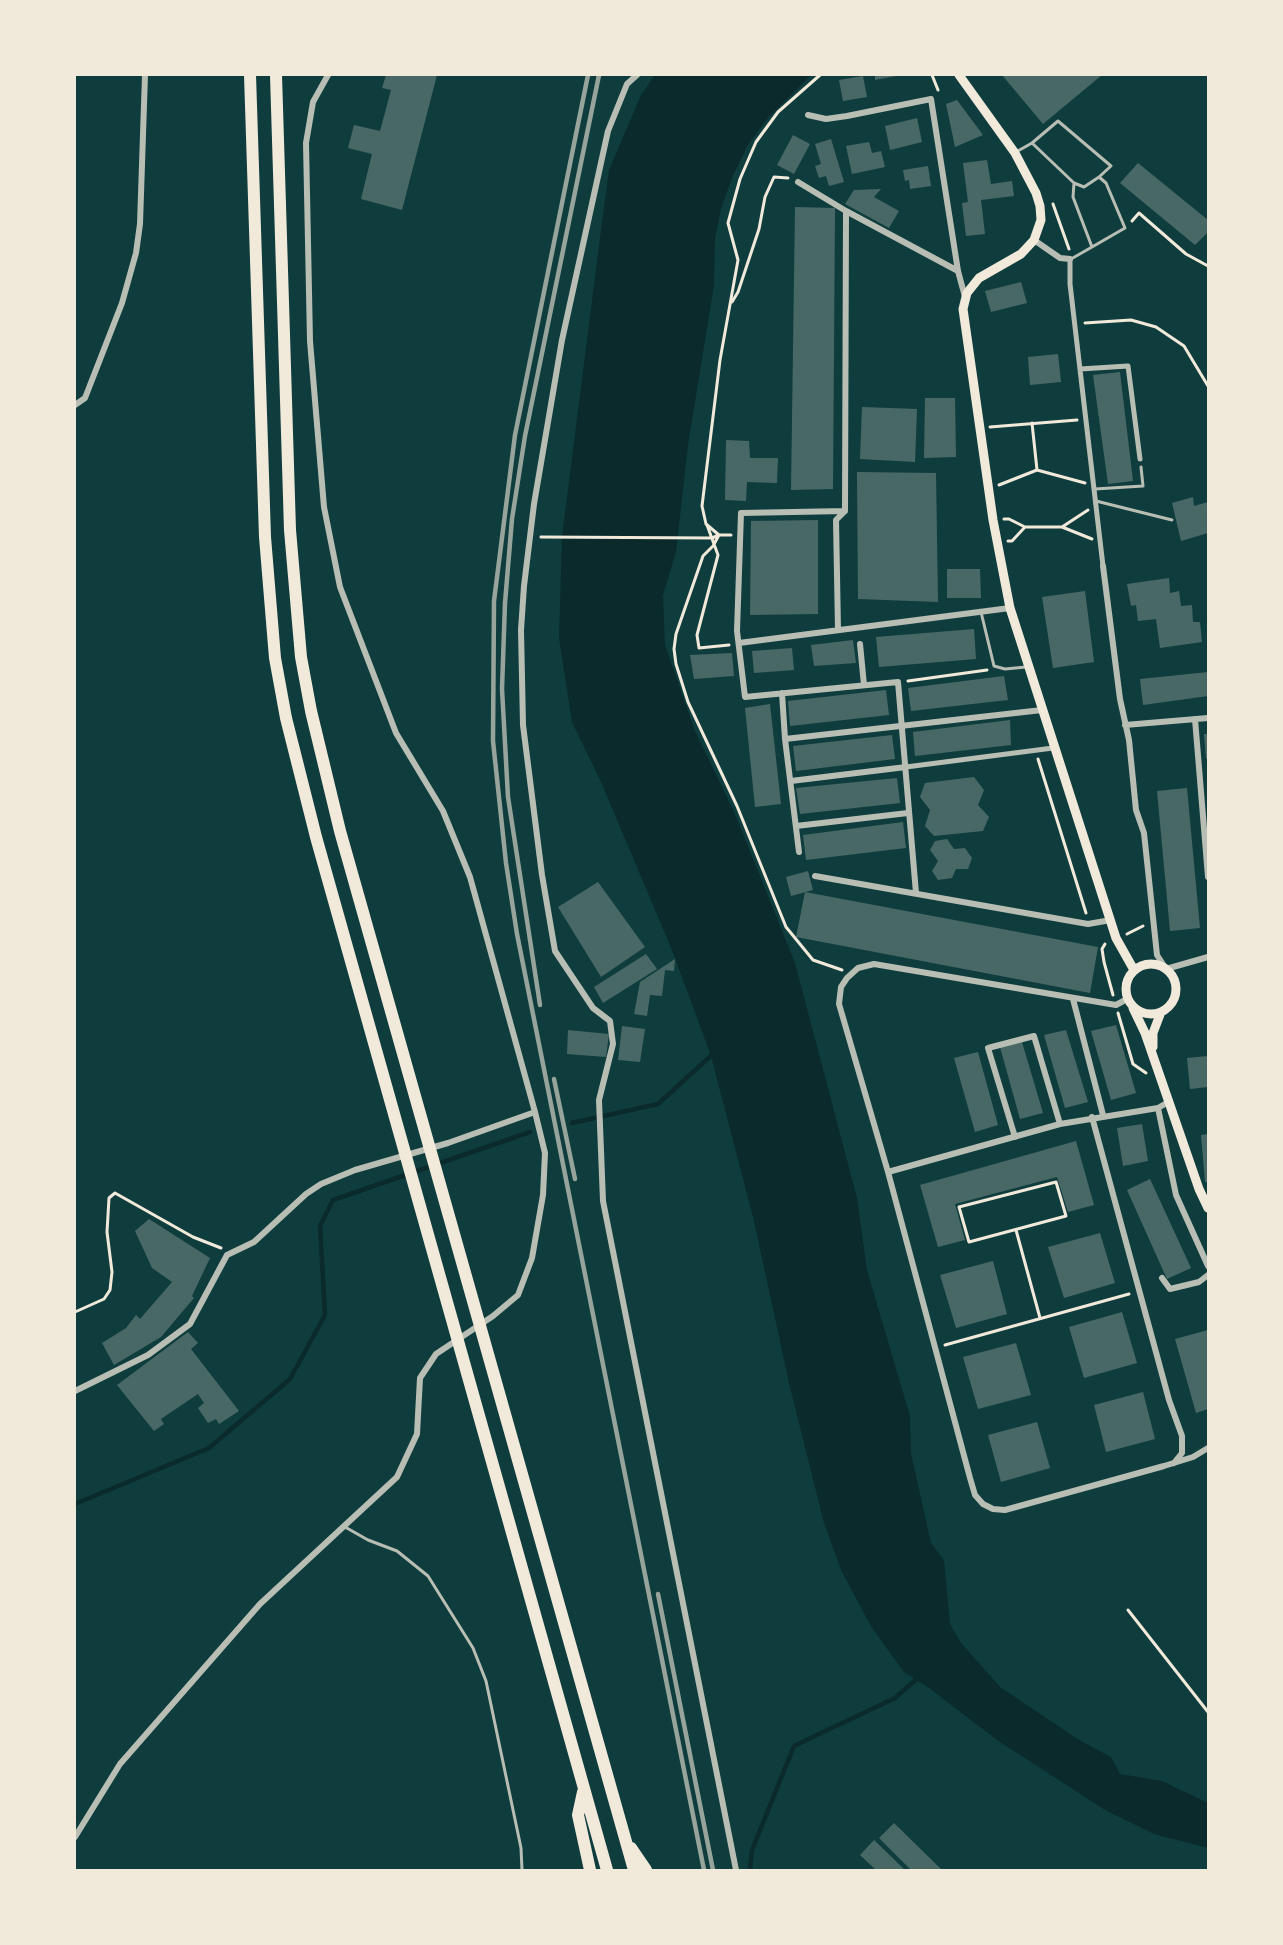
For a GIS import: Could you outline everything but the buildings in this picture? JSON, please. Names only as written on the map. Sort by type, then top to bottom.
[{"type":"highway","points":[[250,75],[265,537],[275,658],[300,779],[607,1870]]},
{"type":"highway","points":[[276,75],[290,530],[302,657],[311,711],[337,821],[634,1870]]},
{"type":"highway","points":[[584,1787],[578,1815],[590,1870]]},
{"type":"highway","points":[[626,1842],[646,1870]]},
{"type":"main road","points":[[959,75],[1015,153],[1036,193],[1040,206],[1041,220],[1034,240],[1021,254],[979,278],[965,297],[963,309],[993,520],[1010,608],[1053,748],[1111,920],[1122,951],[1134,970]]},
{"type":"main road","points":[[1130,1003],[1146,1014],[1161,1012],[1168,1007],[1176,992],[1175,984],[1166,969],[1153,964],[1134,970],[1125,989],[1130,1003],[1155,1058],[1198,1189],[1208,1208]]},
{"type":"main road","points":[[1155,1058],[1153,1033],[1161,1012]]},
{"type":"street","points":[[75,405],[85,398],[127,287],[136,253],[140,224],[145,75]]},
{"type":"street","points":[[75,1837],[120,1764],[260,1604],[397,1477],[417,1434],[420,1378],[436,1354],[493,1316],[518,1295],[532,1258],[543,1195],[545,1153],[470,877],[443,811],[396,733],[340,587],[324,507],[310,318],[306,143],[314,102],[328,75]]},
{"type":"street","points":[[637,75],[627,84],[608,130],[562,340],[530,537],[521,630],[523,725],[529,783],[555,951],[593,1008],[610,1021],[613,1044],[599,1100],[598,1131],[603,1201],[736,1870]]},
{"type":"street","points":[[808,115],[826,119],[932,99],[958,272],[965,297]]},
{"type":"street","points":[[798,182],[958,272]]},
{"type":"street","points":[[838,630],[836,520],[845,511],[846,211]]},
{"type":"street","points":[[1034,240],[1060,258],[1070,260],[1074,324],[1099,539],[1136,810],[1144,833],[1157,955],[1166,969],[1208,957]]},
{"type":"street","points":[[1080,369],[1128,366],[1140,459]]},
{"type":"street","points":[[845,511],[741,513],[739,644],[745,697],[897,682],[903,727],[916,893]]},
{"type":"street","points":[[739,644],[1010,608]]},
{"type":"street","points":[[860,644],[864,685]]},
{"type":"street","points":[[782,693],[799,852]]},
{"type":"street","points":[[786,739],[1042,710]]},
{"type":"street","points":[[1125,725],[1208,718]]},
{"type":"street","points":[[1195,719],[1208,877]]},
{"type":"street","points":[[791,781],[1053,748]]},
{"type":"street","points":[[796,826],[908,813]]},
{"type":"street","points":[[815,876],[1088,924],[1111,920]]},
{"type":"street","points":[[1130,1003],[1116,1005],[1073,999],[874,964],[858,968],[841,987],[839,1004],[888,1172],[975,1495],[983,1504],[993,1509],[1005,1510],[1174,1463],[1193,1457],[1208,1448]]},
{"type":"street","points":[[1073,999],[1103,1115]]},
{"type":"street","points":[[1015,1137],[988,1048],[1034,1036],[1060,1124]]},
{"type":"street","points":[[888,1172],[1060,1124],[1103,1115],[1158,1108],[1170,1101]]},
{"type":"street","points":[[1158,1108],[1176,1196],[1208,1266]]},
{"type":"street","points":[[75,1390],[148,1355],[190,1324],[231,1251],[254,1242],[306,1194],[338,1176],[448,1143],[535,1112]]},
{"type":"street","points":[[1092,1118],[1184,1444],[1182,1453],[1174,1463]]},
{"type":"street","points":[[1162,1278],[1170,1289],[1199,1282],[1208,1275]]},
{"type":"lane","points":[[1015,153],[1032,143],[1058,121],[1111,166],[1084,187],[1074,183],[1032,143]]},
{"type":"lane","points":[[1070,260],[1125,228],[1106,183],[1099,177]]},
{"type":"lane","points":[[1074,183],[1072,197],[1092,247]]},
{"type":"lane","points":[[1093,489],[1143,486],[1141,467]]},
{"type":"lane","points":[[1095,501],[1172,520]]},
{"type":"lane","points":[[981,612],[994,666],[1005,669],[1028,667]]},
{"type":"lane","points":[[343,1526],[368,1540],[397,1551],[428,1576],[473,1648],[486,1681],[521,1848],[522,1870]]},
{"type":"path","points":[[730,305],[738,292],[759,229],[765,197],[774,177],[783,177],[798,182]]},
{"type":"path","points":[[1125,228],[1139,213],[1186,254],[1208,266]]},
{"type":"path","points":[[1074,324],[1131,320],[1156,327],[1184,346],[1208,386]]},
{"type":"path","points":[[980,428],[1085,418]]},
{"type":"path","points":[[1032,423],[1037,470]]},
{"type":"path","points":[[988,486],[1004,484],[1037,470],[1081,483],[1093,481]]},
{"type":"path","points":[[1062,527],[1085,510],[1096,508]]},
{"type":"path","points":[[993,520],[1009,519],[1025,527],[1062,527],[1089,539],[1099,539]]},
{"type":"path","points":[[706,524],[718,555],[697,635],[699,648],[739,644]]},
{"type":"path","points":[[997,543],[1012,541],[1025,527]]},
{"type":"path","points":[[530,537],[712,538],[719,535],[741,536]]},
{"type":"path","points":[[897,682],[983,672],[994,666]]},
{"type":"path","points":[[1035,751],[1088,924]]},
{"type":"path","points":[[1056,1182],[1066,1216],[1016,1229],[969,1242],[959,1207],[1056,1182]]},
{"type":"path","points":[[75,1312],[104,1299],[110,1290],[112,1272],[107,1232],[109,1198],[115,1193],[193,1237],[231,1251]]},
{"type":"path","points":[[1016,1229],[1040,1318]]},
{"type":"path","points":[[935,1348],[1139,1291]]},
{"type":"path","points":[[1128,1610],[1208,1712]]},
{"type":"water","points":[[655,75],[811,75],[767,119],[748,145],[733,175],[721,209],[715,238],[714,285],[688,445],[676,552],[663,595],[665,645],[695,731],[735,814],[795,963],[857,1198],[867,1270],[910,1416],[911,1453],[931,1543],[944,1560],[950,1624],[961,1643],[1000,1687],[1079,1740],[1111,1757],[1120,1774],[1162,1781],[1208,1803],[1208,1848],[1154,1834],[1105,1810],[997,1740],[929,1688],[904,1672],[872,1628],[841,1570],[824,1523],[789,1383],[754,1221],[711,1056],[672,950],[601,782],[572,722],[559,638],[562,536],[601,230],[609,170],[641,95]]},
{"type":"waterway","points":[[572,1123],[658,1104],[715,1052]]},
{"type":"waterway","points":[[75,1504],[209,1448],[290,1379],[325,1315],[320,1226],[333,1200],[530,1132]]},
{"type":"waterway","points":[[750,1870],[752,1850],[794,1746],[895,1698],[919,1677]]},
{"type":"railway","points":[[588,75],[515,435],[494,601],[493,741],[506,863],[517,934],[704,1870]]},
{"type":"railway","points":[[540,1005],[508,797],[502,689],[505,603],[512,519],[525,436],[599,75]]},
{"type":"railway","points":[[554,1079],[575,1179]]},
{"type":"railway","points":[[658,1594],[713,1870]]}]
